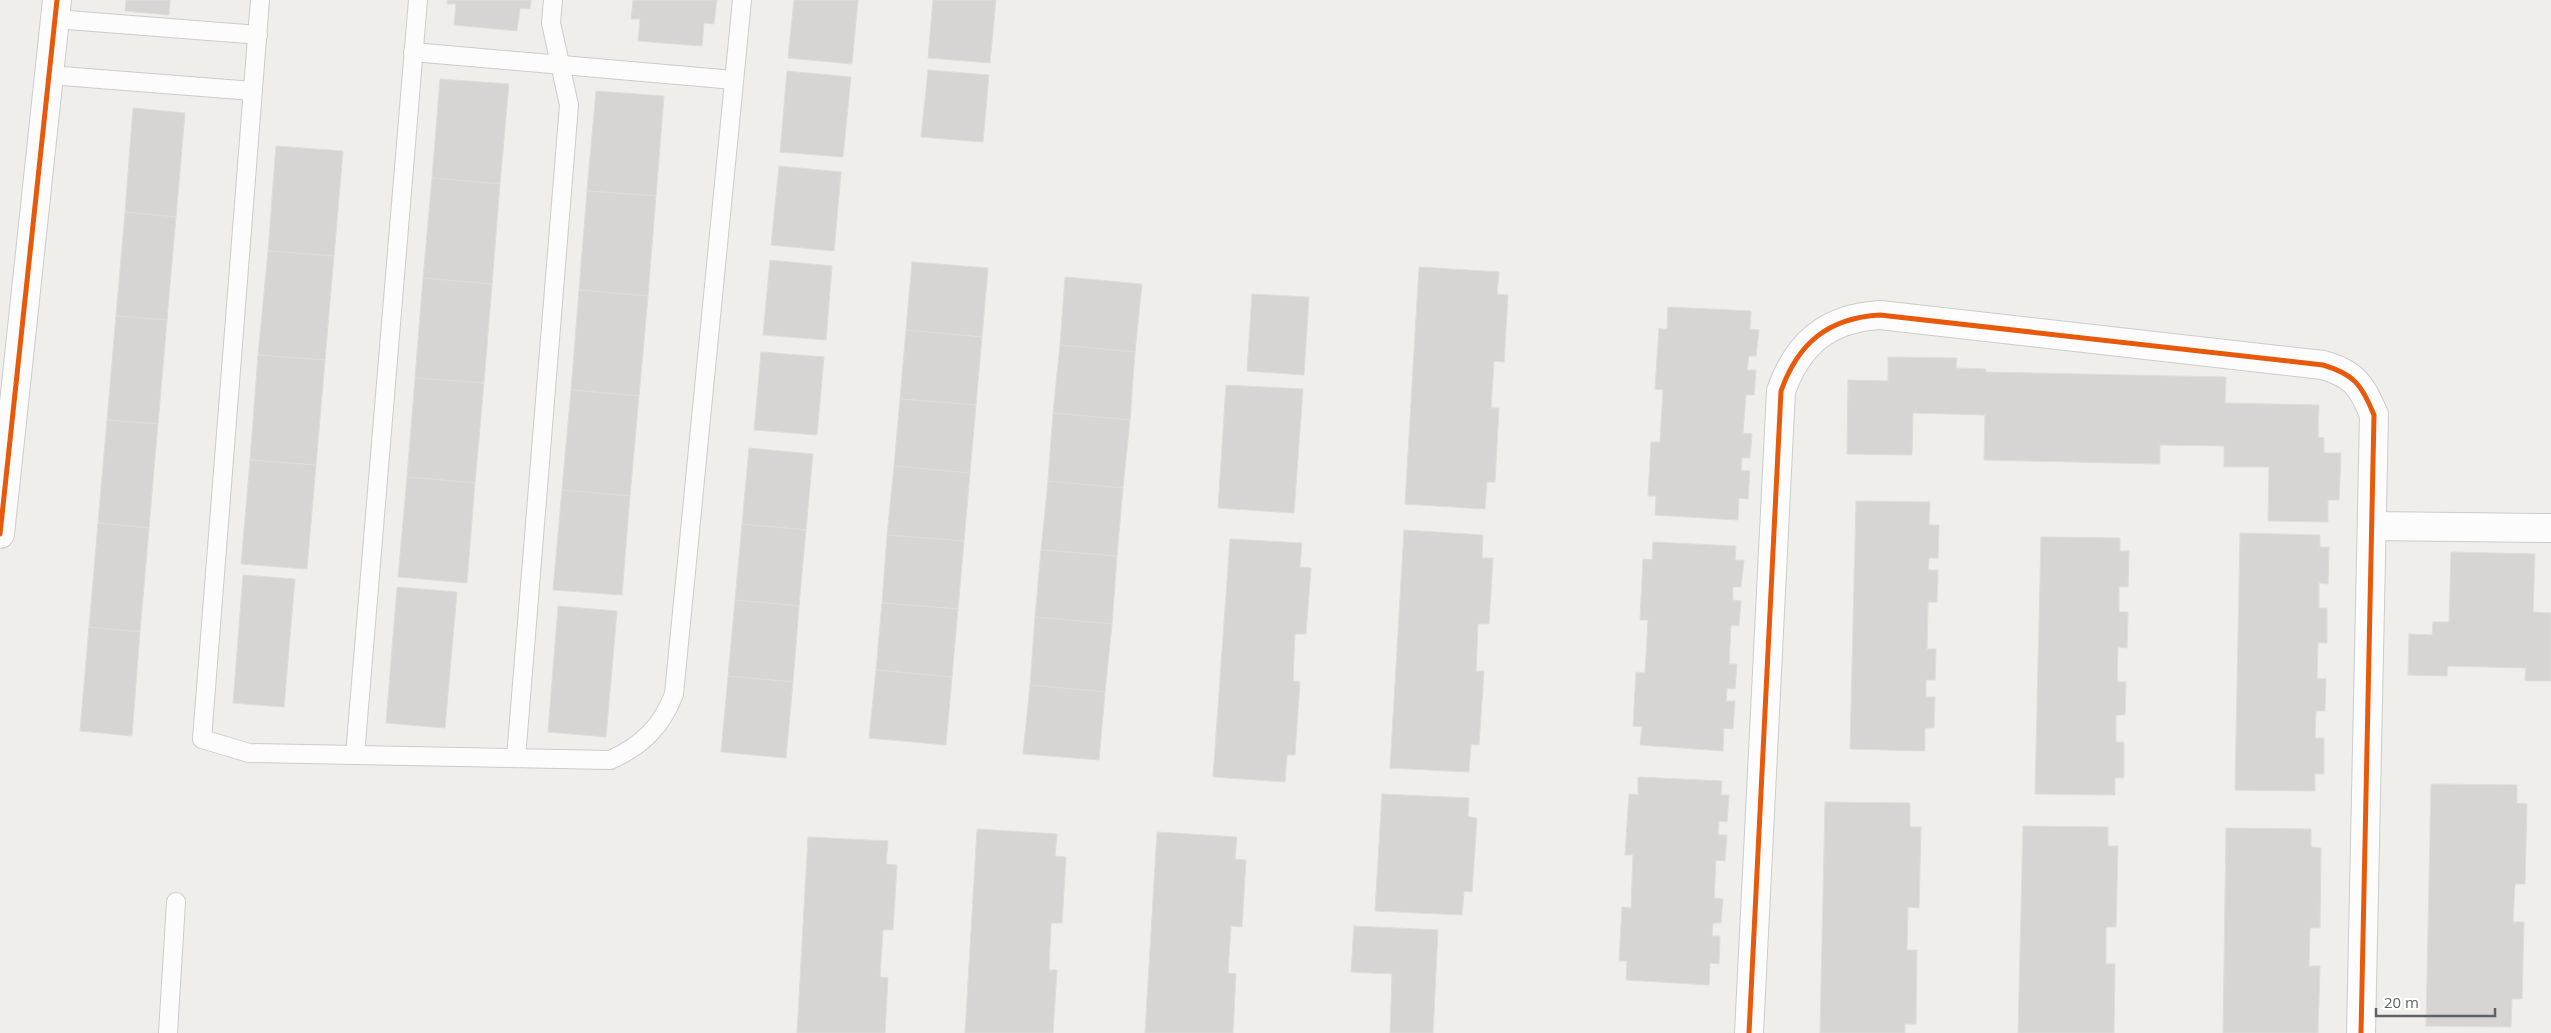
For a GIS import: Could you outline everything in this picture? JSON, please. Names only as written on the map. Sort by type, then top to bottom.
[{"type":"street","points":[[0,534],[56,10]]},
{"type":"street","points":[[1749,1033],[1780,391],[1797,356],[1810,342],[1842,322],[1861,316],[1880,315],[2323,365],[2341,370],[2365,391],[2374,415],[2361,1033]]},
{"type":"street","points":[[2372,526],[2551,528]]},
{"type":"lane","points":[[260,0],[202,740],[249,753],[610,760],[631,750],[649,736],[668,709],[674,694],[742,0]]},
{"type":"lane","points":[[355,755],[418,0]]},
{"type":"lane","points":[[516,758],[569,104],[551,23],[553,0]]},
{"type":"lane","points":[[56,10],[258,35]]},
{"type":"lane","points":[[414,52],[734,80]]},
{"type":"lane","points":[[49,75],[253,91]]},
{"type":"lane","points":[[168,1033],[176,902]]},
{"type":"building","points":[[126,0],[170,0],[169,15],[125,11]]},
{"type":"building","points":[[447,0],[531,0],[530,9],[520,8],[517,31],[454,25],[456,4],[447,4]]},
{"type":"building","points":[[633,0],[717,0],[714,24],[704,23],[702,46],[638,41],[640,19],[631,19]]},
{"type":"building","points":[[794,0],[858,0],[852,64],[788,58]]},
{"type":"building","points":[[933,0],[996,0],[990,63],[928,58]]},
{"type":"building","points":[[928,70],[989,75],[983,142],[921,137]]},
{"type":"building","points":[[787,71],[851,77],[843,157],[780,152]]},
{"type":"building","points":[[440,79],[509,84],[500,184],[432,178]]},
{"type":"building","points":[[596,91],[664,96],[656,196],[587,191]]},
{"type":"building","points":[[133,108],[185,113],[176,217],[125,212]]},
{"type":"building","points":[[276,146],[343,151],[334,256],[268,251]]},
{"type":"building","points":[[779,166],[841,172],[834,251],[771,245]]},
{"type":"building","points":[[432,178],[500,184],[492,284],[423,278]]},
{"type":"building","points":[[587,191],[656,196],[648,296],[579,290]]},
{"type":"building","points":[[125,212],[176,217],[167,320],[116,316]]},
{"type":"building","points":[[268,251],[334,256],[325,360],[258,355]]},
{"type":"building","points":[[770,260],[832,266],[826,340],[763,335]]},
{"type":"building","points":[[912,262],[988,268],[982,337],[906,330]]},
{"type":"building","points":[[1419,267],[1499,272],[1497,294],[1508,295],[1504,362],[1494,361],[1491,408],[1499,408],[1495,482],[1487,482],[1485,509],[1405,504]]},
{"type":"building","points":[[1065,277],[1142,284],[1135,352],[1060,345]]},
{"type":"building","points":[[423,278],[492,284],[484,383],[415,378]]},
{"type":"building","points":[[579,290],[648,296],[639,396],[571,390]]},
{"type":"building","points":[[1252,294],[1309,297],[1304,375],[1247,371]]},
{"type":"building","points":[[1668,307],[1751,311],[1750,329],[1759,330],[1756,356],[1749,356],[1747,370],[1756,370],[1754,395],[1746,395],[1743,433],[1752,434],[1750,458],[1742,458],[1741,470],[1750,471],[1748,499],[1739,498],[1738,520],[1655,515],[1656,496],[1648,496],[1651,442],[1660,442],[1663,390],[1655,389],[1659,328],[1667,330]]},
{"type":"building","points":[[116,316],[167,320],[158,424],[107,420]]},
{"type":"building","points":[[906,330],[982,337],[976,405],[900,399]]},
{"type":"building","points":[[1060,345],[1135,352],[1130,420],[1053,413]]},
{"type":"building","points":[[761,352],[824,357],[817,435],[754,430]]},
{"type":"building","points":[[258,355],[325,360],[316,465],[250,460]]},
{"type":"building","points":[[1888,357],[1957,358],[1956,368],[1986,369],[1985,372],[2226,377],[2225,403],[2319,405],[2318,437],[2324,438],[2324,453],[2341,453],[2339,500],[2328,500],[2328,522],[2268,521],[2269,467],[2224,467],[2224,446],[2160,445],[2160,464],[1984,460],[1985,415],[1913,413],[1912,455],[1847,454],[1848,380],[1888,381]]},
{"type":"building","points":[[415,378],[484,383],[475,483],[407,477]]},
{"type":"building","points":[[1226,385],[1303,389],[1294,513],[1218,508]]},
{"type":"building","points":[[571,390],[639,396],[630,496],[562,490]]},
{"type":"building","points":[[900,399],[976,405],[970,473],[894,466]]},
{"type":"building","points":[[1053,413],[1130,420],[1123,488],[1048,481]]},
{"type":"building","points":[[107,420],[158,424],[149,528],[98,523]]},
{"type":"building","points":[[749,448],[813,454],[806,530],[742,524]]},
{"type":"building","points":[[250,460],[316,465],[307,569],[241,564]]},
{"type":"building","points":[[894,466],[970,473],[964,541],[887,535]]},
{"type":"building","points":[[407,477],[475,483],[467,583],[398,577]]},
{"type":"building","points":[[1048,481],[1123,488],[1117,556],[1041,550]]},
{"type":"building","points":[[562,490],[630,496],[622,595],[553,590]]},
{"type":"building","points":[[1856,501],[1930,502],[1929,525],[1939,525],[1938,558],[1929,558],[1928,570],[1938,570],[1937,602],[1928,602],[1927,649],[1936,649],[1935,680],[1926,680],[1926,697],[1935,697],[1934,728],[1925,728],[1925,751],[1850,749]]},
{"type":"building","points":[[98,523],[149,528],[140,632],[89,627]]},
{"type":"building","points":[[742,524],[806,530],[799,606],[735,600]]},
{"type":"building","points":[[1404,530],[1483,535],[1482,558],[1493,558],[1489,624],[1478,624],[1476,671],[1484,671],[1479,745],[1471,744],[1469,772],[1390,768]]},
{"type":"building","points":[[2240,533],[2320,535],[2320,547],[2329,547],[2328,584],[2319,583],[2319,608],[2327,608],[2327,643],[2318,643],[2317,678],[2326,679],[2325,711],[2316,711],[2315,738],[2324,738],[2324,774],[2315,774],[2315,791],[2235,790]]},
{"type":"building","points":[[887,535],[964,541],[958,609],[882,603]]},
{"type":"building","points":[[2041,537],[2120,538],[2120,551],[2129,551],[2128,587],[2119,587],[2119,612],[2128,612],[2127,648],[2118,647],[2117,682],[2126,682],[2125,715],[2116,715],[2116,742],[2124,742],[2124,778],[2115,778],[2115,795],[2035,794]]},
{"type":"building","points":[[1230,539],[1302,543],[1300,567],[1311,568],[1306,634],[1295,634],[1293,681],[1300,682],[1295,755],[1287,755],[1285,782],[1213,777]]},
{"type":"building","points":[[1653,542],[1736,546],[1735,560],[1744,560],[1741,587],[1733,587],[1733,600],[1741,601],[1739,626],[1731,625],[1729,664],[1737,664],[1735,689],[1727,688],[1726,701],[1735,701],[1733,729],[1724,728],[1723,751],[1640,745],[1642,727],[1633,726],[1636,672],[1645,673],[1648,620],[1640,620],[1643,559],[1652,560]]},
{"type":"building","points":[[1041,550],[1117,556],[1112,624],[1035,617]]},
{"type":"building","points":[[2451,552],[2535,554],[2533,612],[2551,613],[2551,681],[2525,681],[2526,668],[2448,666],[2447,676],[2408,675],[2409,634],[2432,635],[2433,622],[2449,622]]},
{"type":"building","points":[[243,575],[295,579],[284,707],[233,703]]},
{"type":"building","points":[[397,587],[457,592],[445,728],[386,723]]},
{"type":"building","points":[[735,600],[799,606],[793,682],[728,676]]},
{"type":"building","points":[[882,603],[958,609],[952,677],[876,670]]},
{"type":"building","points":[[558,606],[617,611],[606,737],[548,732]]},
{"type":"building","points":[[1035,617],[1112,624],[1105,692],[1030,685]]},
{"type":"building","points":[[89,627],[140,632],[132,736],[80,731]]},
{"type":"building","points":[[876,670],[952,677],[946,745],[869,738]]},
{"type":"building","points":[[728,676],[793,682],[786,758],[721,752]]},
{"type":"building","points":[[1030,685],[1105,692],[1099,760],[1023,754]]},
{"type":"building","points":[[1638,777],[1722,781],[1721,795],[1729,795],[1727,822],[1719,821],[1718,835],[1727,835],[1725,861],[1716,860],[1714,898],[1723,899],[1721,923],[1713,923],[1712,936],[1720,936],[1719,964],[1710,963],[1709,985],[1626,980],[1627,961],[1619,961],[1622,907],[1631,908],[1633,855],[1625,855],[1629,794],[1638,795]]},
{"type":"building","points":[[2431,784],[2517,785],[2517,803],[2527,804],[2525,884],[2515,884],[2513,922],[2524,922],[2522,999],[2512,999],[2511,1027],[2426,1026]]},
{"type":"building","points":[[1382,794],[1469,798],[1468,817],[1477,818],[1472,892],[1464,891],[1462,915],[1375,911]]},
{"type":"building","points":[[1825,802],[1910,803],[1910,827],[1921,827],[1919,908],[1908,907],[1907,950],[1917,950],[1916,1024],[1905,1024],[1905,1033],[1820,1033]]},
{"type":"building","points":[[2023,826],[2108,827],[2108,846],[2118,846],[2116,927],[2106,927],[2106,964],[2115,964],[2114,1033],[2018,1033]]},
{"type":"building","points":[[2226,828],[2311,829],[2311,847],[2321,848],[2320,928],[2310,928],[2309,966],[2320,966],[2318,1033],[2223,1033]]},
{"type":"building","points":[[977,829],[1057,834],[1055,856],[1066,857],[1062,923],[1051,923],[1049,970],[1057,970],[1053,1033],[965,1033]]},
{"type":"building","points":[[1157,832],[1237,837],[1235,859],[1246,860],[1242,927],[1231,926],[1228,973],[1236,974],[1233,1033],[1145,1033]]},
{"type":"building","points":[[808,837],[888,841],[886,864],[897,865],[893,930],[883,930],[880,977],[888,978],[885,1033],[797,1033]]},
{"type":"building","points":[[1354,926],[1438,930],[1433,1033],[1390,1033],[1392,974],[1351,972]]},
{"type":"cycle path","points":[[0,534],[57,0]]},
{"type":"cycle path","points":[[1749,1033],[1781,391],[1796,359],[1817,336],[1845,321],[1880,315],[2323,365],[2342,372],[2361,388],[2374,415],[2361,1033]]}]
